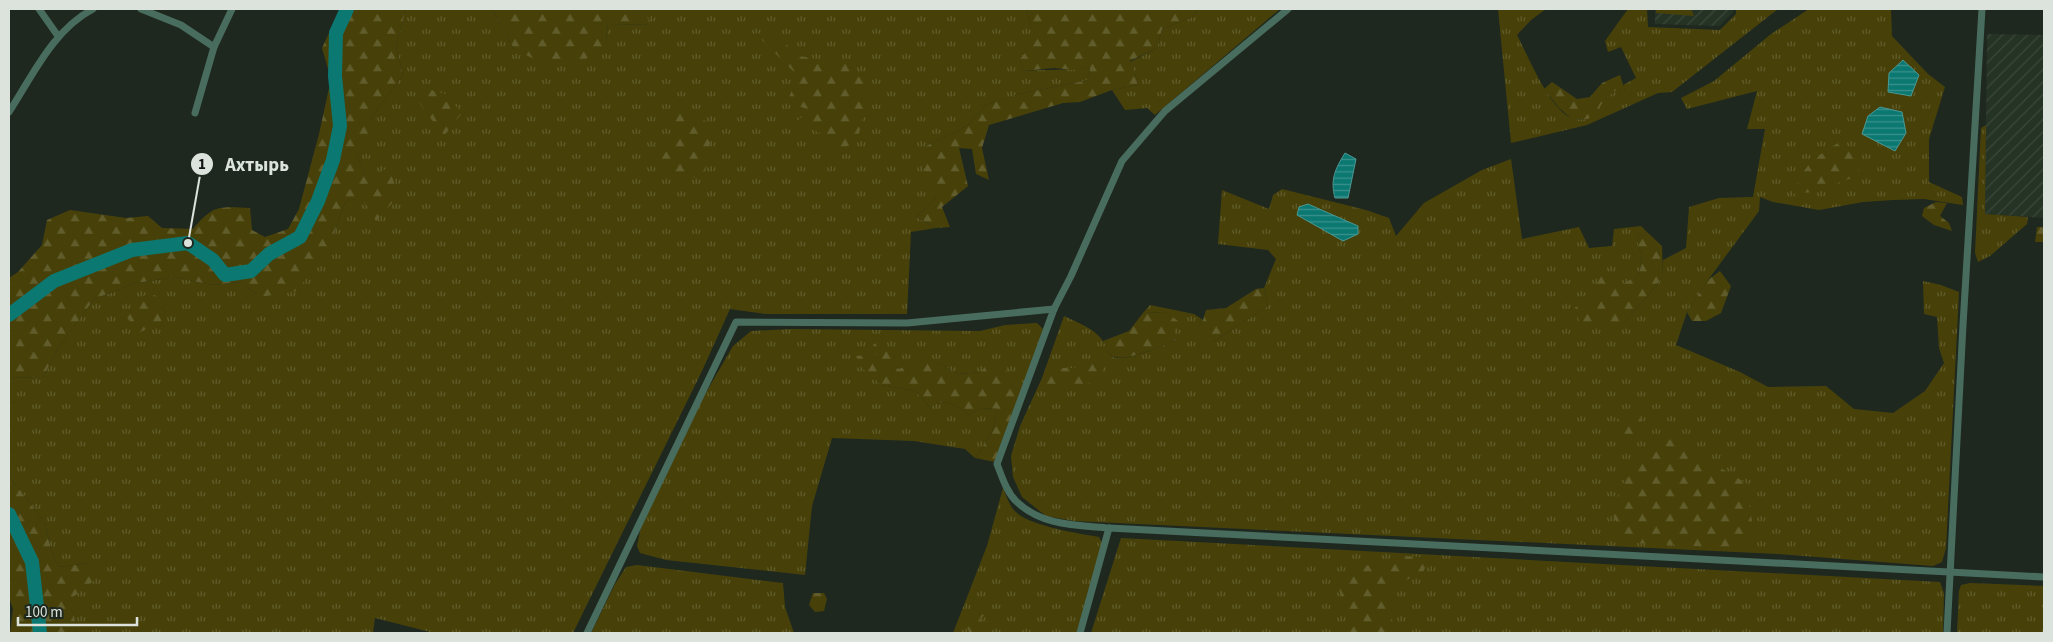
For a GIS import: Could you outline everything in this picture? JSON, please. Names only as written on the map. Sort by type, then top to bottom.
[{"type":"street","points":[[39,9],[58,36]]},
{"type":"street","points":[[9,112],[58,36],[81,15],[93,9]]},
{"type":"street","points":[[141,9],[181,25],[214,47]]},
{"type":"street","points":[[195,113],[214,47],[232,9]]},
{"type":"street","points":[[1288,9],[1165,111],[1122,162],[1071,276],[1054,309],[997,464],[1016,502],[1044,520],[1109,528],[2044,577]]},
{"type":"street","points":[[1947,633],[1982,9]]},
{"type":"street","points":[[587,633],[736,322],[907,323],[1054,309]]},
{"type":"street","points":[[1080,633],[1109,528]]},
{"type":"shaded area","points":[[1655,9],[1734,9],[1720,26],[1655,24]]},
{"type":"shaded area","points":[[1987,34],[2044,35],[2044,218],[1985,214]]},
{"type":"green space","points":[[340,9],[406,9],[396,46],[403,75],[371,118],[378,132],[357,156],[366,175],[393,167],[393,202],[376,221],[361,197],[345,202],[334,234],[320,259],[297,291],[260,297],[241,282],[212,285],[175,277],[136,283],[94,299],[59,347],[43,377],[9,378],[9,278],[18,272],[42,245],[47,220],[70,210],[126,218],[148,216],[162,228],[193,229],[212,211],[224,208],[250,208],[252,230],[265,237],[288,229],[299,209],[331,79],[322,48]]},
{"type":"green space","points":[[406,9],[492,9],[514,49],[606,39],[608,24],[654,25],[637,9],[1026,9],[1032,29],[1039,38],[1020,59],[1023,71],[1090,67],[1089,80],[1019,94],[986,105],[967,126],[926,146],[936,198],[916,217],[936,228],[911,232],[907,314],[765,314],[730,309],[702,371],[573,633],[434,633],[375,618],[373,633],[77,633],[73,611],[67,601],[95,579],[90,563],[58,567],[51,549],[45,523],[9,476],[9,378],[43,377],[59,347],[94,299],[136,283],[175,277],[212,285],[241,282],[260,297],[334,234],[345,202],[361,196],[366,175],[357,156],[377,132],[371,118],[403,75],[396,46]]},
{"type":"green space","points":[[492,9],[637,9],[655,25],[608,24],[604,52],[574,63],[544,64],[514,49]]},
{"type":"green space","points":[[1026,9],[1199,9],[1192,17],[1162,29],[1157,48],[1130,61],[1138,85],[1112,90],[1080,102],[1063,103],[989,125],[982,148],[989,180],[976,174],[972,149],[959,148],[968,186],[942,207],[950,227],[936,228],[916,217],[936,198],[922,163],[926,146],[967,126],[986,105],[1019,94],[1089,80],[1090,67],[1073,70],[1054,68],[1023,71],[1020,59],[1038,38],[1032,29]]},
{"type":"green space","points":[[1199,9],[1280,9],[1155,115],[1147,108],[1125,110],[1112,90],[1138,85],[1130,62],[1157,48],[1162,29],[1192,17]]},
{"type":"green space","points":[[1498,9],[1546,9],[1531,20],[1517,35],[1540,81],[1556,105],[1572,118],[1587,119],[1614,91],[1625,91],[1623,85],[1636,78],[1621,47],[1608,52],[1605,41],[1628,9],[1647,9],[1648,27],[1720,30],[1736,14],[1736,9],[1778,9],[1672,92],[1658,93],[1587,125],[1511,143]]},
{"type":"green space","points":[[1656,9],[1691,9],[1694,16],[1656,13]]},
{"type":"green space","points":[[1809,9],[1891,9],[1892,36],[1928,74],[1945,87],[1929,139],[1929,182],[1962,197],[1963,205],[1924,199],[1893,200],[1863,202],[1819,210],[1773,202],[1760,197],[1759,211],[1687,312],[1676,345],[1740,372],[1768,387],[1826,386],[1854,409],[1893,413],[1925,391],[1944,363],[1939,348],[1937,317],[1924,314],[1923,281],[1959,292],[1946,548],[1942,562],[1933,566],[1778,554],[1074,521],[1046,516],[1022,497],[1013,477],[1011,456],[1020,426],[1042,378],[1064,316],[1085,326],[1099,336],[1111,356],[1126,358],[1176,340],[1166,312],[1143,313],[1150,305],[1194,314],[1203,320],[1198,328],[1213,342],[1268,306],[1264,288],[1276,259],[1268,250],[1218,244],[1222,190],[1269,209],[1273,195],[1282,189],[1366,210],[1389,218],[1396,236],[1424,203],[1482,170],[1511,159],[1522,239],[1579,227],[1589,248],[1612,246],[1614,229],[1641,226],[1647,232],[1637,238],[1642,259],[1639,275],[1619,287],[1624,322],[1663,276],[1663,260],[1686,248],[1689,207],[1719,198],[1753,197],[1765,129],[1747,129],[1757,91],[1687,109],[1681,98],[1714,81],[1771,34]]},
{"type":"green space","points":[[755,33],[777,36],[799,56],[848,64],[869,84],[857,143],[829,152],[824,135],[796,122],[810,110],[787,102],[798,76]]},
{"type":"green space","points":[[1620,75],[1625,91],[1614,91],[1588,119],[1572,119],[1559,108],[1544,89],[1552,82],[1577,99],[1590,97],[1602,83]]},
{"type":"green space","points":[[424,88],[445,94],[462,113],[444,136],[420,104],[418,95]]},
{"type":"green space","points":[[679,110],[713,124],[704,179],[658,172],[662,160],[642,154],[644,146],[667,146]]},
{"type":"green space","points":[[1986,125],[1985,214],[2028,217],[2027,224],[1990,256],[1978,262],[1975,253],[1981,128]]},
{"type":"green space","points":[[1838,143],[1845,144],[1861,156],[1858,176],[1812,192],[1793,194],[1805,169],[1815,159]]},
{"type":"green space","points":[[1936,202],[1947,203],[1940,216],[1949,223],[1952,231],[1934,225],[1922,216],[1924,208]]},
{"type":"green space","points":[[2037,227],[2044,227],[2044,242],[2035,242]]},
{"type":"green space","points":[[1647,232],[1662,246],[1663,276],[1624,322],[1580,325],[1575,307],[1594,302],[1598,276],[1609,272],[1619,286],[1639,275],[1642,259],[1637,238]]},
{"type":"green space","points":[[1720,271],[1731,286],[1721,313],[1706,321],[1692,321],[1687,312],[1708,280]]},
{"type":"green space","points":[[1264,288],[1268,306],[1213,342],[1204,339],[1198,328],[1206,310],[1226,308],[1256,289]]},
{"type":"green space","points":[[148,292],[168,302],[166,318],[139,333],[125,315]]},
{"type":"green space","points":[[1166,312],[1178,321],[1174,332],[1176,340],[1153,350],[1123,358],[1110,354],[1103,341],[1129,331],[1143,313]]},
{"type":"green space","points":[[1037,323],[1043,329],[1021,391],[1011,384],[981,372],[958,374],[938,363],[899,369],[889,360],[896,354],[879,354],[881,385],[915,391],[930,407],[941,403],[951,404],[969,415],[978,409],[996,408],[993,428],[987,441],[975,458],[965,449],[914,441],[832,438],[812,506],[805,575],[666,560],[640,553],[637,546],[641,527],[704,396],[733,346],[751,331],[790,329],[980,331],[1005,325]]},
{"type":"green space","points":[[878,341],[896,354],[890,360],[899,369],[923,358],[938,363],[958,374],[981,372],[989,362],[1008,371],[1011,384],[1021,391],[995,462],[975,458],[987,441],[993,428],[996,408],[978,409],[969,415],[951,404],[941,403],[930,407],[915,391],[881,385],[861,367],[856,356],[879,354],[873,345]]},
{"type":"green space","points":[[1102,362],[1103,374],[1093,383],[1063,387],[1044,386],[1042,378],[1052,368],[1078,368]]},
{"type":"green space","points":[[1638,413],[1644,428],[1630,437],[1619,434],[1617,419]]},
{"type":"green space","points":[[1671,439],[1746,483],[1754,534],[1745,549],[1636,543],[1623,535],[1611,511],[1636,455]]},
{"type":"green space","points":[[9,476],[45,523],[51,549],[58,567],[90,563],[96,579],[68,601],[73,610],[77,633],[10,633],[13,609],[9,597]]},
{"type":"green space","points":[[1003,488],[1013,509],[1029,520],[1053,528],[1099,537],[1102,543],[1077,633],[953,633],[987,546]]},
{"type":"green space","points":[[1121,538],[1940,582],[1944,593],[1943,633],[1091,633]]},
{"type":"green space","points":[[1405,556],[1430,558],[1422,574],[1389,586],[1393,629],[1390,633],[1345,633],[1349,627],[1338,585],[1348,564],[1391,567]]},
{"type":"green space","points":[[637,565],[783,583],[785,607],[794,633],[591,633],[615,584],[626,567]]},
{"type":"green space","points":[[1970,583],[2044,586],[2044,633],[1957,633],[1959,591],[1961,585]]},
{"type":"green space","points":[[813,593],[824,593],[827,599],[824,611],[815,612],[809,605]]},
{"type":"green space","points":[[988,605],[988,613],[979,619],[985,622],[997,614],[997,621],[983,633],[970,632],[962,622],[968,612]]},
{"type":"water","points":[[1903,60],[1919,75],[1911,96],[1888,92],[1889,73]]},
{"type":"water","points":[[1880,107],[1902,112],[1906,133],[1895,151],[1862,134],[1868,116]]},
{"type":"water","points":[[1345,153],[1356,159],[1348,198],[1335,198],[1334,175]]},
{"type":"water","points":[[1308,204],[1358,226],[1358,234],[1343,241],[1297,215],[1299,207]]},
{"type":"waterway","points":[[9,315],[54,281],[132,250],[188,243],[213,260],[225,275],[251,271],[269,254],[300,237],[318,201],[333,160],[340,126],[335,76],[336,33],[347,9]]},
{"type":"waterway","points":[[9,514],[32,562],[40,633]]},
{"type":"place","name":"Ахтырь","points":[[188,243]]}]
